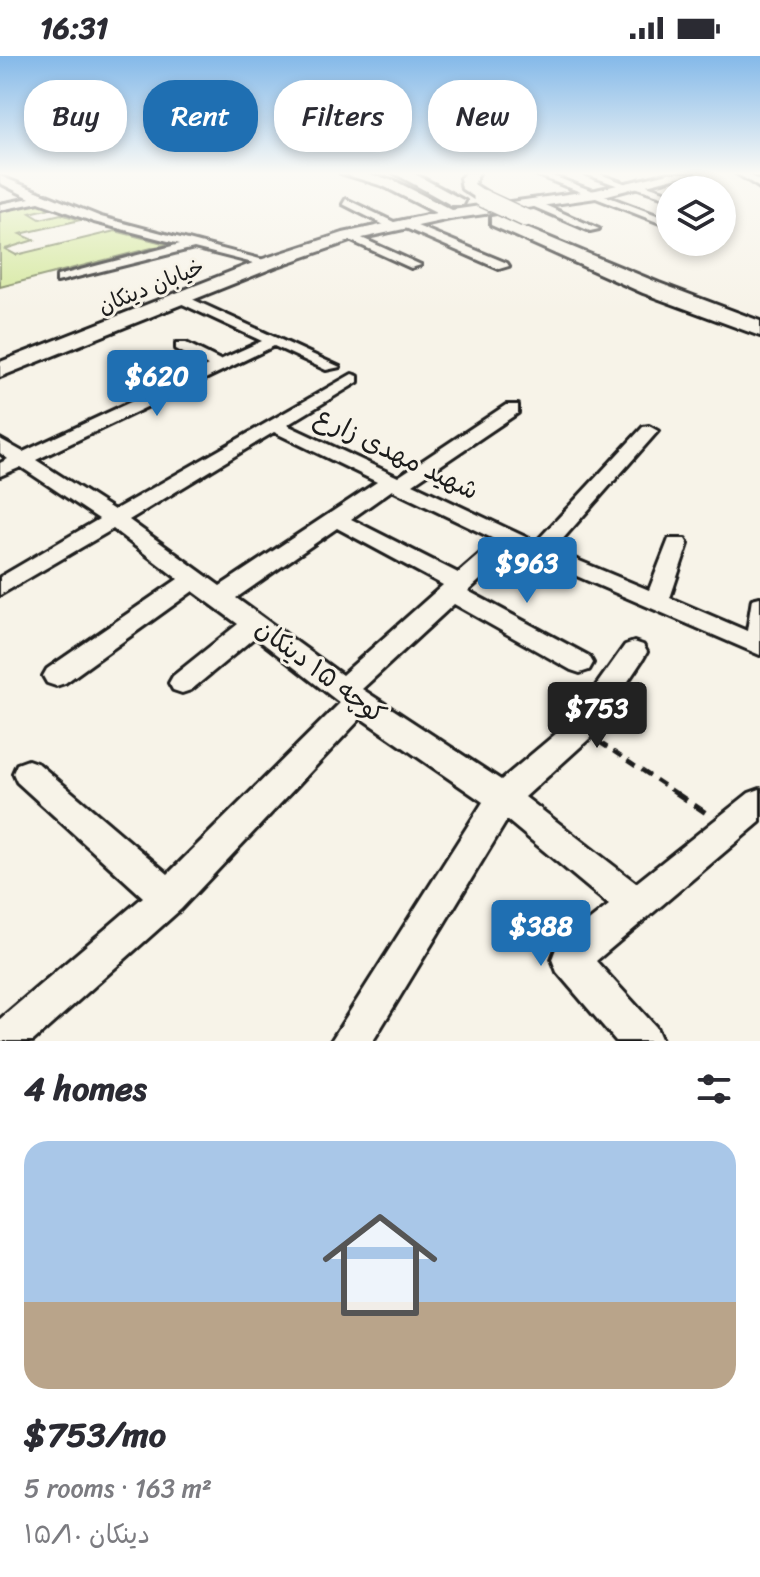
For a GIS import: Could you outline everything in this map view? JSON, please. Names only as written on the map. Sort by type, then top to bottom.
[{"type":"highway","points":[[514,219],[651,288],[760,329]]},
{"type":"highway","points":[[544,219],[622,262],[760,312]]},
{"type":"main road","name":"خیابان دینکان","points":[[0,370],[269,263],[349,236],[419,219]]},
{"type":"street","points":[[102,219],[269,263]]},
{"type":"street","points":[[386,219],[503,266]]},
{"type":"street","points":[[558,219],[594,229]]},
{"type":"street","points":[[349,236],[415,265]]},
{"type":"street","points":[[61,279],[197,243]]},
{"type":"street","points":[[181,298],[332,367]]},
{"type":"street","points":[[11,465],[273,341]]},
{"type":"street","points":[[181,346],[220,366]]},
{"type":"street","points":[[0,587],[112,518],[352,379]]},
{"type":"street","points":[[221,597],[335,519],[512,409]]},
{"type":"street","name":"شهید مهدی زارع","points":[[275,426],[539,552],[759,646]]},
{"type":"street","points":[[539,552],[649,431]]},
{"type":"street","name":"کوچه ۱۵ دینکان","points":[[0,445],[11,465],[112,518],[351,696],[503,798],[636,905]]},
{"type":"street","points":[[335,519],[580,663]]},
{"type":"street","points":[[4,1041],[169,897],[454,587],[511,539]]},
{"type":"street","points":[[656,603],[677,544]]},
{"type":"street","points":[[56,676],[195,578]]},
{"type":"street","points":[[759,646],[760,605]]},
{"type":"street","points":[[182,683],[256,623]]},
{"type":"street","points":[[351,1041],[503,798],[580,730],[634,652]]},
{"type":"street","points":[[28,773],[169,897]]},
{"type":"street","points":[[642,1041],[570,959],[760,803]]},
{"type":"path","points":[[580,730],[729,828]]},
{"type":"green space","points":[[0,219],[80,220],[20,234],[34,240],[5,249],[16,255],[115,231],[167,244],[0,287]]}]
